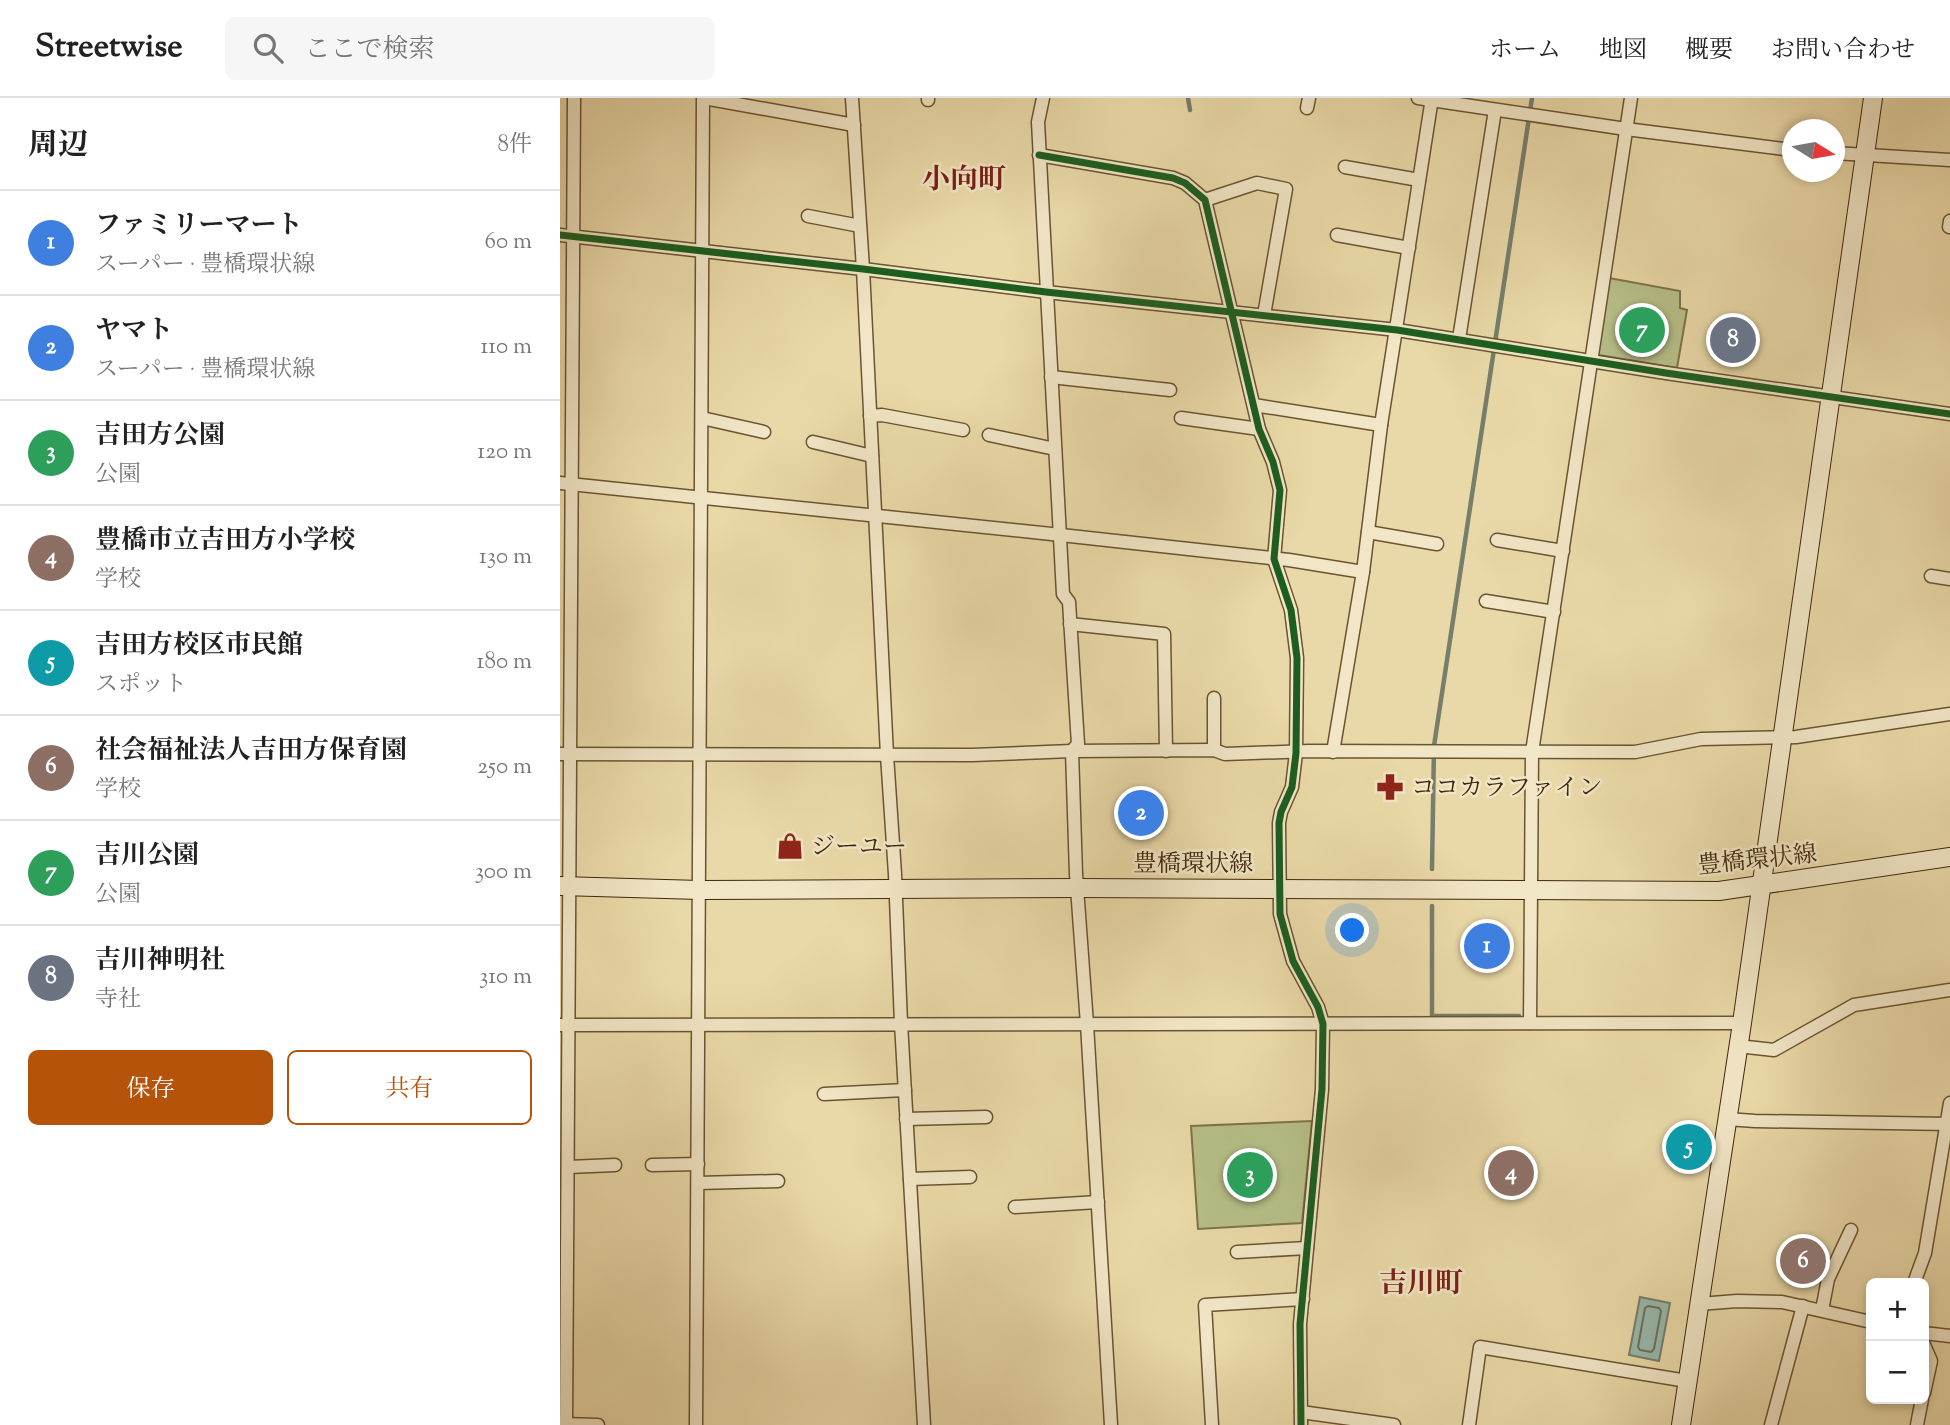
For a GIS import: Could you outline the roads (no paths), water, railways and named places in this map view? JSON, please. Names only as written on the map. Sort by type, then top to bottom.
[{"type":"main road","points":[[1681,1425],[1742,1023],[1873,98]]},
{"type":"main road","name":"豊橋環状線","points":[[564,886],[700,890],[1532,888],[1719,891],[1950,857]]},
{"type":"street","points":[[574,98],[567,236],[564,1025],[568,1167],[565,1425],[598,1425]]},
{"type":"street","points":[[696,1425],[704,98],[854,125]]},
{"type":"street","points":[[852,98],[924,1425]]},
{"type":"street","points":[[1043,98],[1038,122],[1046,292],[1063,594],[1069,602],[1078,744],[1072,751],[1078,888],[1111,1425]]},
{"type":"street","points":[[1530,1023],[1532,752],[1631,98]]},
{"type":"street","points":[[1333,752],[1363,572],[1381,425],[1419,180],[1427,99],[1626,129],[1782,149]]},
{"type":"street","points":[[1459,339],[1495,110]]},
{"type":"street","points":[[1845,153],[1950,160]]},
{"type":"street","points":[[1039,155],[1173,178],[1185,183],[1205,200],[1259,429],[1273,462],[1280,490],[1274,559],[1290,610],[1297,658],[1296,753],[1292,787],[1279,823],[1280,914],[1288,946],[1318,1007],[1323,1024],[1322,1089],[1300,1324],[1301,1419],[1394,1425]]},
{"type":"street","points":[[1345,167],[1419,180]]},
{"type":"street","points":[[1205,200],[1257,183],[1286,189],[1264,315]]},
{"type":"street","points":[[808,216],[860,226]]},
{"type":"street","points":[[1337,235],[1409,248]]},
{"type":"street","points":[[567,236],[1396,330],[1950,414]]},
{"type":"street","points":[[1051,377],[1170,390]]},
{"type":"street","points":[[1254,405],[1381,425]]},
{"type":"street","points":[[870,416],[882,415],[963,430]]},
{"type":"street","points":[[702,418],[764,432]]},
{"type":"street","points":[[1181,418],[1259,429]]},
{"type":"street","points":[[989,435],[1055,449]]},
{"type":"street","points":[[813,442],[872,456]]},
{"type":"street","points":[[566,484],[1060,535],[1274,559],[1363,572]]},
{"type":"street","points":[[1368,532],[1437,544]]},
{"type":"street","points":[[1497,540],[1563,551]]},
{"type":"street","points":[[1931,576],[1950,579]]},
{"type":"street","points":[[1486,601],[1554,612]]},
{"type":"street","points":[[1070,624],[1164,634],[1166,751]]},
{"type":"street","points":[[1214,698],[1214,750]]},
{"type":"street","points":[[565,754],[971,755],[1214,750],[1225,754],[1635,752],[1701,739],[1782,738],[1950,714]]},
{"type":"street","points":[[1738,1046],[1774,1050],[1854,1005],[1950,990]]},
{"type":"street","points":[[564,1025],[1742,1023]]},
{"type":"street","points":[[824,1094],[905,1090]]},
{"type":"street","points":[[1916,1278],[1925,1253],[1950,1103]]},
{"type":"street","points":[[906,1119],[986,1117]]},
{"type":"street","points":[[1726,1119],[1948,1124]]},
{"type":"street","points":[[652,1165],[698,1164]]},
{"type":"street","points":[[568,1167],[615,1165]]},
{"type":"street","points":[[910,1179],[970,1177]]},
{"type":"street","points":[[698,1183],[778,1181]]},
{"type":"street","points":[[1015,1207],[1098,1202]]},
{"type":"street","points":[[1822,1310],[1828,1279],[1851,1230]]},
{"type":"street","points":[[1237,1252],[1307,1248]]},
{"type":"street","points":[[1212,1425],[1205,1305],[1303,1298]]},
{"type":"street","points":[[1699,1304],[1782,1302],[1866,1321]]},
{"type":"street","points":[[1771,1425],[1803,1306]]},
{"type":"street","points":[[1929,1334],[1950,1336]]},
{"type":"street","points":[[1469,1425],[1480,1347],[1687,1381]]},
{"type":"street","points":[[1917,1425],[1922,1404]]},
{"type":"water","points":[[1640,1297],[1670,1303],[1659,1361],[1629,1355]]},
{"type":"waterway","points":[[1188,98],[1190,110]]},
{"type":"waterway","points":[[1432,869],[1434,746],[1532,98]]},
{"type":"waterway","points":[[1432,906],[1432,1016],[1519,1016]]},
{"type":"place","name":"吉川公園","points":[[1642,330]]},
{"type":"place","name":"吉川神明社","points":[[1733,340]]},
{"type":"place","name":"ココカラファイン","points":[[1390,787]]},
{"type":"place","name":"ヤマト","points":[[1141,813]]},
{"type":"place","name":"ジーユー","points":[[790,846]]},
{"type":"place","name":"ファミリーマート","points":[[1487,946]]},
{"type":"place","name":"吉田方校区市民館","points":[[1689,1147]]},
{"type":"place","name":"豊橋市立吉田方小学校","points":[[1511,1173]]},
{"type":"place","name":"吉田方公園","points":[[1250,1175]]},
{"type":"place","name":"社会福祉法人吉田方保育園","points":[[1803,1261]]},
{"type":"district","name":"小向町","points":[[964,178]]},
{"type":"district","name":"吉川町","points":[[1421,1282]]}]
